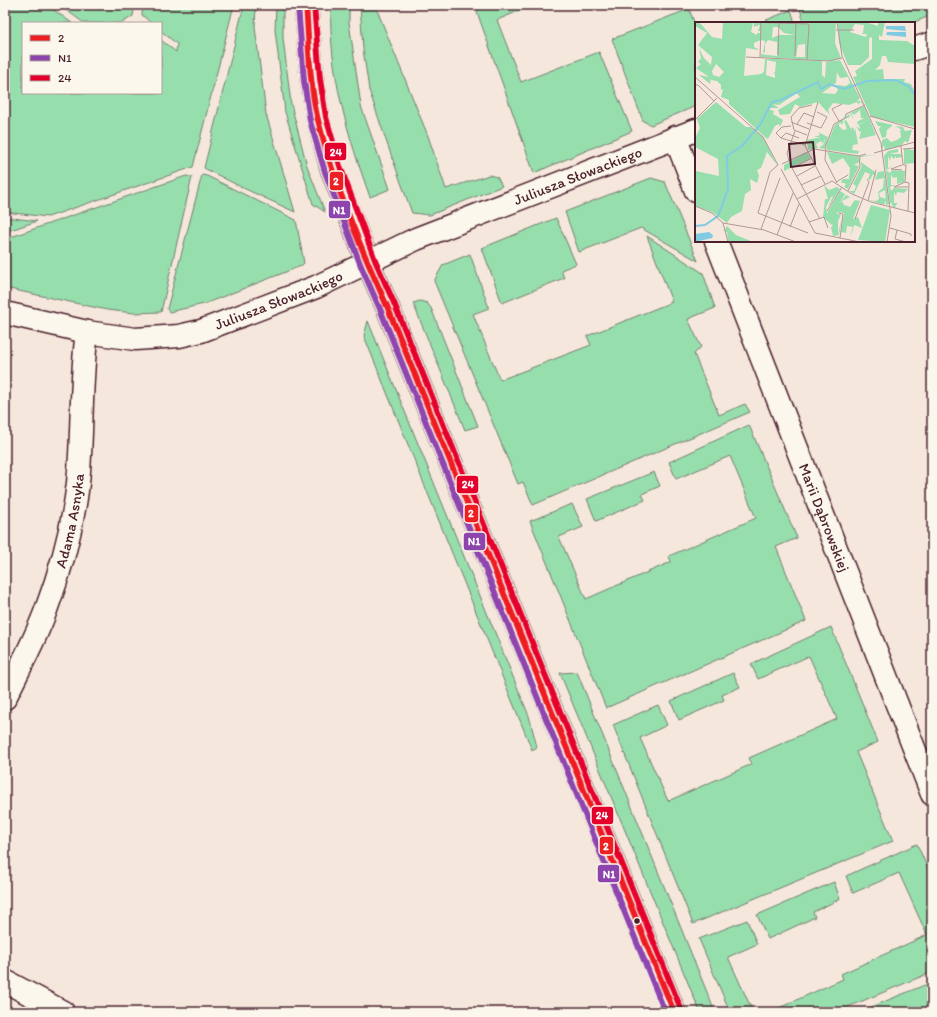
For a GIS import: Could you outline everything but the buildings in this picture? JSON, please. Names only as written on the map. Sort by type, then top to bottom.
[{"type":"street","points":[[306,5],[311,73],[318,119],[332,169],[368,263],[387,306],[674,1012]]},
{"type":"street","points":[[915,49],[932,43]]},
{"type":"street","name":"Juliusza Słowackiego","points":[[5,313],[87,332],[134,339],[179,336],[201,331],[316,287],[416,239],[695,130]]},
{"type":"street","points":[[675,138],[695,188]]},
{"type":"street","name":"Marii Dąbrowskiej","points":[[716,242],[932,794]]},
{"type":"street","name":"Adama Asnyka","points":[[5,698],[35,636],[46,609],[67,542],[77,485],[81,439],[83,359],[87,332]]},
{"type":"street","points":[[5,981],[62,1012]]},
{"type":"green space","points":[[5,5],[47,5],[71,22],[22,22],[22,94],[162,94],[162,41],[176,52],[177,44],[162,32],[162,22],[150,22],[142,15],[143,5],[234,5],[193,167],[48,217],[5,212]]},
{"type":"green space","points":[[59,5],[135,5],[133,16],[124,22],[83,22]]},
{"type":"green space","points":[[244,5],[256,5],[255,27],[266,114],[295,212],[204,168]]},
{"type":"green space","points":[[276,5],[283,5],[283,38],[291,104],[307,166],[325,212],[313,204],[285,112],[275,30]]},
{"type":"green space","points":[[331,5],[349,5],[349,22],[361,106],[390,189],[370,197],[347,127],[336,79],[331,30]]},
{"type":"green space","points":[[360,5],[375,5],[428,136],[446,189],[489,175],[497,177],[502,186],[430,215],[412,213],[369,90],[363,49]]},
{"type":"green space","points":[[482,5],[534,5],[497,20],[521,82],[599,52],[632,131],[534,173],[477,12]]},
{"type":"green space","points":[[799,5],[932,5],[932,15],[914,22],[804,22]]},
{"type":"green space","points":[[689,9],[695,24],[695,106],[651,125],[643,121],[612,39]]},
{"type":"green space","points":[[791,10],[795,22],[761,22]]},
{"type":"green space","points":[[202,175],[207,176],[296,220],[304,263],[301,266],[204,304],[169,312],[167,309]]},
{"type":"green space","points":[[186,176],[192,177],[161,312],[134,313],[107,310],[5,288],[5,239]]},
{"type":"green space","points":[[651,178],[665,182],[698,261],[641,228],[579,252],[565,212]]},
{"type":"green space","points":[[5,217],[37,221],[5,232]]},
{"type":"green space","points":[[556,218],[576,264],[561,270],[564,278],[502,303],[482,248]]},
{"type":"green space","points":[[647,236],[703,273],[715,308],[688,319],[701,347],[694,354],[719,415],[745,404],[750,412],[533,505],[523,482],[518,484],[434,281],[443,265],[470,254],[489,308],[473,314],[500,380],[591,345],[587,336],[672,302]]},
{"type":"green space","points":[[420,301],[427,303],[431,308],[478,426],[465,430],[413,303]]},
{"type":"green space","points":[[368,321],[529,716],[537,747],[532,750],[364,336]]},
{"type":"green space","points":[[749,425],[797,538],[776,547],[806,621],[606,708],[530,521],[572,504],[583,527],[559,537],[586,599],[671,562],[669,556],[756,518],[730,456],[676,479],[669,462]]},
{"type":"green space","points":[[654,472],[660,486],[642,494],[645,500],[596,521],[587,499]]},
{"type":"green space","points":[[831,627],[878,742],[856,752],[893,841],[693,924],[613,725],[658,705],[667,725],[640,738],[668,801],[752,764],[749,758],[837,719],[809,656],[758,679],[751,664]]},
{"type":"green space","points":[[577,672],[715,1012],[700,1012],[560,673]]},
{"type":"green space","points":[[733,673],[740,687],[722,695],[724,700],[679,720],[671,701]]},
{"type":"green space","points":[[917,844],[932,878],[932,972],[836,1012],[770,1012],[843,979],[841,974],[927,935],[899,873],[853,893],[846,876]]},
{"type":"green space","points":[[834,882],[840,899],[813,912],[815,917],[768,939],[757,915]]},
{"type":"green space","points":[[747,920],[757,944],[728,957],[753,1012],[730,1012],[699,939]]},
{"type":"green space","points":[[932,982],[932,1012],[859,1012]]},
{"type":"transit line","name":"2","points":[[306,5],[311,77],[315,106],[324,144],[340,191],[367,261],[387,306],[674,1012]]},
{"type":"transit line","name":"24","points":[[314,5],[320,79],[326,117],[340,166],[375,260],[394,303],[681,1009]]},
{"type":"transit line","name":"N1","points":[[298,6],[304,81],[310,121],[325,172],[361,266],[380,309],[665,1012]]}]
